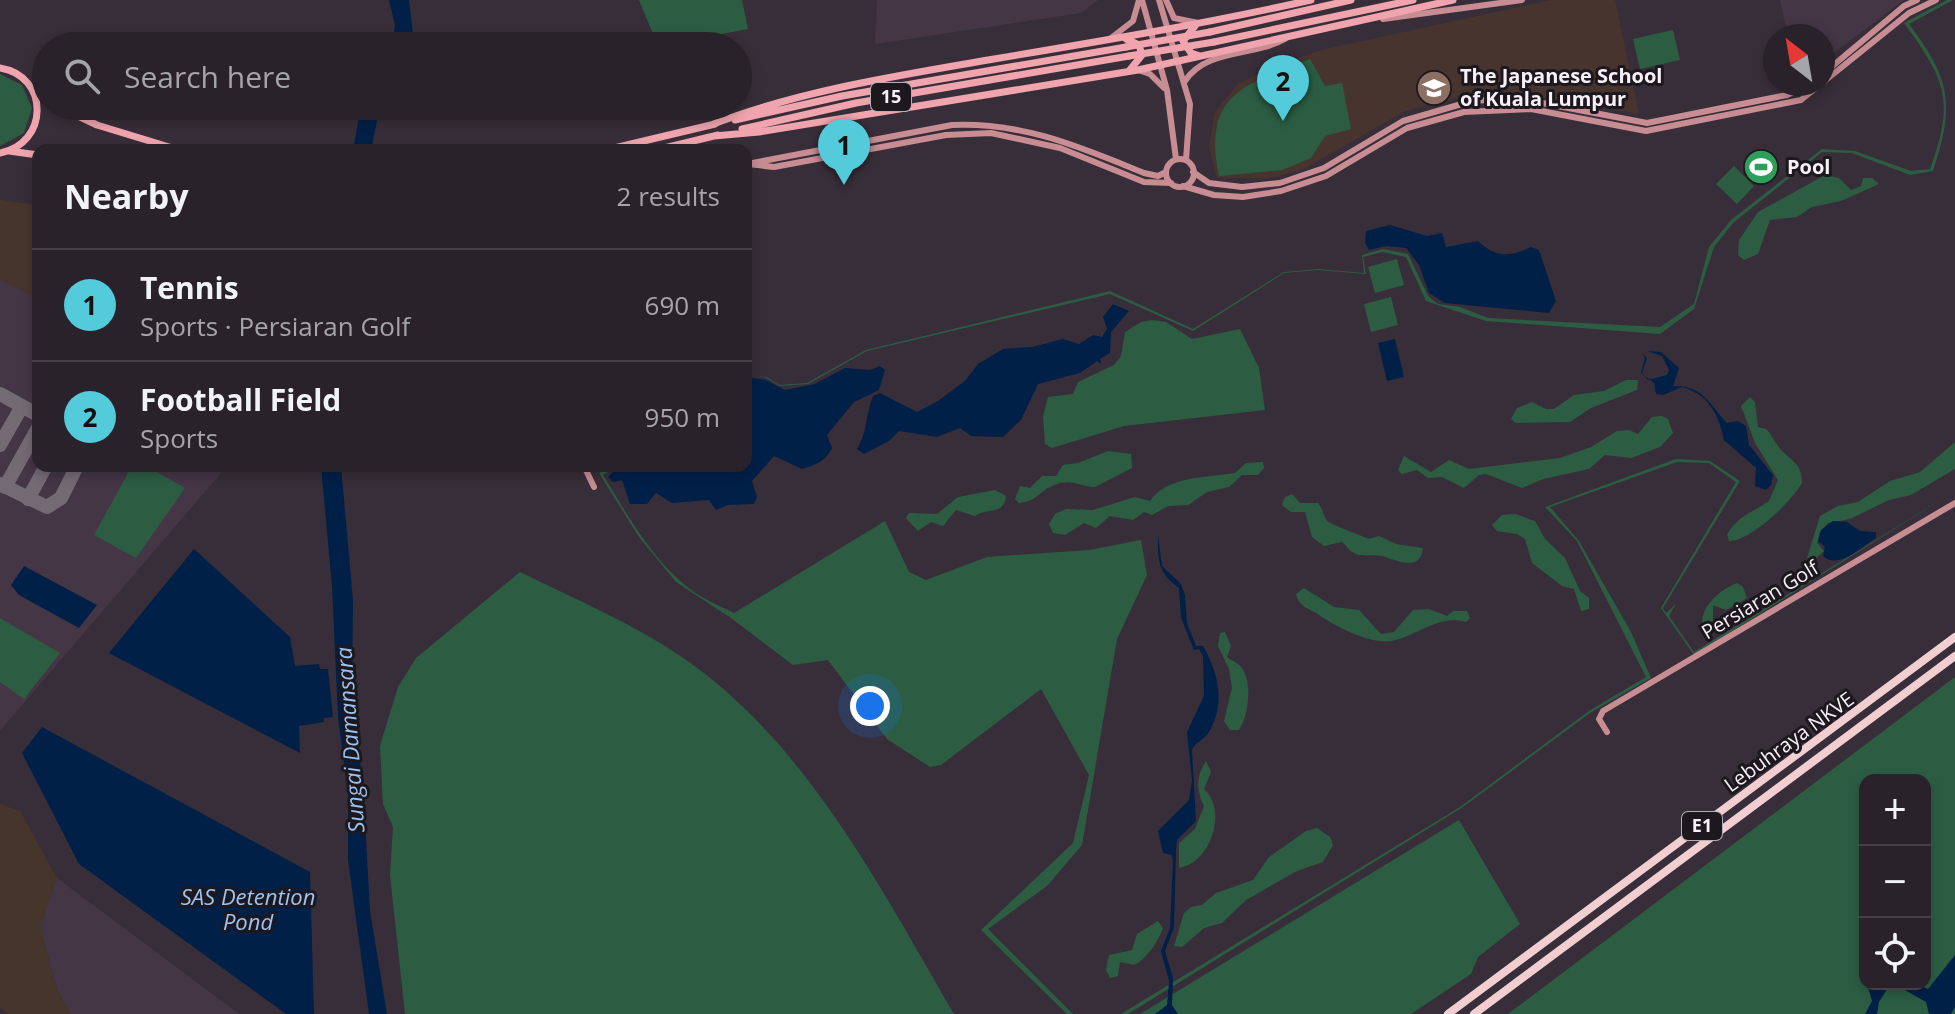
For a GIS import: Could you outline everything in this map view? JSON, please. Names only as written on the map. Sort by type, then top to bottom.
[{"type":"highway","name":"Lebuhraya NKVE","points":[[1448,1014],[1955,637]]},
{"type":"highway","name":"Lebuhraya NKVE","points":[[1474,1014],[1955,656]]},
{"type":"main road","points":[[752,108],[921,71],[1166,30],[1311,0]]},
{"type":"main road","name":"15","points":[[752,116],[842,96],[1210,32],[1351,0]]},
{"type":"main road","name":"15","points":[[681,144],[856,103],[1214,42],[1413,0]]},
{"type":"main road","points":[[714,136],[759,132],[1138,70],[1375,20],[1453,0]]},
{"type":"main road","points":[[1199,23],[1187,32],[1183,41],[1191,53],[1202,57]]},
{"type":"main road","points":[[1120,38],[1135,41],[1141,50],[1141,60],[1127,72]]},
{"type":"main road","points":[[0,68],[17,73],[32,89]]},
{"type":"main road","points":[[4,152],[29,137],[37,120]]},
{"type":"main road","points":[[86,120],[159,144]]},
{"type":"main road","points":[[711,125],[723,120]]},
{"type":"main road","name":"15","points":[[631,144],[734,120]]},
{"type":"main road","points":[[4,152],[32,154]]},
{"type":"street","points":[[752,163],[952,125],[1008,127],[1070,142],[1158,176],[1166,172],[1176,159],[1167,90],[1141,0]]},
{"type":"street","points":[[1107,40],[1133,21],[1141,0]]},
{"type":"street","points":[[1159,0],[1166,30],[1185,81],[1191,116],[1186,160],[1193,172],[1209,183],[1242,187],[1280,183],[1324,168],[1403,121],[1472,101],[1503,99],[1542,103],[1626,124],[1659,121],[1782,96]]},
{"type":"street","points":[[1166,0],[1174,18],[1199,23]]},
{"type":"street","points":[[1375,20],[1522,0]]},
{"type":"street","points":[[1835,64],[1904,6],[1917,0]]},
{"type":"street","points":[[752,165],[774,167],[946,135],[1010,135],[1060,148],[1144,182],[1171,183],[1214,195],[1243,197],[1281,191],[1326,176],[1407,128],[1479,110],[1531,109],[1657,130],[1809,97],[1901,19],[1936,0]]},
{"type":"street","points":[[1185,81],[1203,62],[1261,49],[1285,39]]},
{"type":"street","points":[[1138,70],[1150,74],[1167,90]]},
{"type":"street","points":[[1008,127],[1010,135]]},
{"type":"street","points":[[1176,159],[1186,160]]},
{"type":"street","points":[[1166,172],[1171,183]]},
{"type":"street","points":[[1183,186],[1189,182],[1193,172]]},
{"type":"street","points":[[587,472],[594,487]]},
{"type":"street","name":"Persiaran Golf","points":[[1607,732],[1599,719],[1603,711],[1955,503]]},
{"type":"shaded area","points":[[877,0],[1098,0],[1081,13],[875,44]]},
{"type":"shaded area","name":"The Japanese School of Kuala Lumpur","points":[[1551,0],[1615,0],[1639,114],[1517,93],[1465,96],[1405,111],[1304,169],[1271,178],[1217,178],[1209,146],[1215,112],[1238,84],[1277,65],[1321,50]]},
{"type":"shaded area","points":[[1780,0],[1904,0],[1835,52],[1835,24],[1785,24]]},
{"type":"shaded area","points":[[0,200],[32,204],[32,472],[222,472],[0,731]]},
{"type":"shaded area","points":[[0,200],[32,204],[32,296],[0,279]]},
{"type":"shaded area","points":[[0,804],[20,811],[57,878],[40,927],[58,992],[71,1014],[8,1014],[0,1007]]},
{"type":"shaded area","points":[[57,878],[239,1014],[71,1014],[58,992],[40,927]]},
{"type":"green space","points":[[639,0],[742,0],[748,29],[732,32],[652,32]]},
{"type":"green space","points":[[1947,0],[1953,0],[1909,24],[1934,61],[1945,93],[1944,128],[1933,171],[1910,175],[1852,153],[1822,152],[1733,223],[1714,247],[1694,309],[1660,334],[1486,321],[1426,301],[1406,257],[1382,252],[1363,257],[1366,274],[1318,270],[1284,273],[1193,331],[1110,294],[867,351],[808,384],[779,386],[765,377],[752,376],[767,377],[779,385],[807,383],[866,350],[1110,291],[1193,329],[1284,272],[1318,269],[1364,273],[1362,255],[1383,249],[1408,254],[1428,296],[1438,304],[1460,307],[1488,318],[1660,327],[1694,304],[1709,247],[1731,220],[1822,149],[1855,151],[1911,171],[1930,169],[1942,126],[1942,92],[1929,60],[1904,23]]},
{"type":"green space","points":[[1673,30],[1680,60],[1640,69],[1633,39]]},
{"type":"green space","points":[[1310,59],[1325,86],[1342,83],[1351,129],[1325,136],[1311,158],[1282,170],[1219,176],[1215,149],[1217,127],[1223,110],[1233,96],[1266,76]]},
{"type":"green space","points":[[0,74],[22,85],[32,108],[24,133],[0,146]]},
{"type":"green space","points":[[1734,166],[1754,186],[1737,204],[1716,184]]},
{"type":"green space","points":[[1825,175],[1839,178],[1851,190],[1861,186],[1863,178],[1872,178],[1879,184],[1841,201],[1812,207],[1797,217],[1770,220],[1758,254],[1744,260],[1738,255],[1739,240],[1758,212]]},
{"type":"green space","points":[[1397,259],[1404,285],[1375,293],[1368,267]]},
{"type":"green space","points":[[1391,297],[1398,325],[1371,332],[1364,304]]},
{"type":"green space","points":[[1141,322],[1166,322],[1192,339],[1240,329],[1259,368],[1265,410],[1124,426],[1052,448],[1045,444],[1043,416],[1048,397],[1073,394],[1078,382],[1114,365],[1121,356],[1125,332]]},
{"type":"green space","points":[[1626,380],[1638,380],[1637,390],[1591,408],[1570,422],[1516,423],[1511,419],[1517,408],[1532,402],[1546,409],[1554,409],[1574,395],[1604,391]]},
{"type":"green space","points":[[1750,397],[1755,402],[1758,427],[1766,429],[1797,466],[1802,483],[1780,510],[1759,528],[1738,540],[1729,541],[1727,534],[1741,518],[1769,501],[1778,480],[1755,443],[1741,406]]},
{"type":"green space","points":[[1652,417],[1668,419],[1673,433],[1660,447],[1631,458],[1605,455],[1589,469],[1543,479],[1522,488],[1486,474],[1479,475],[1464,488],[1442,477],[1428,478],[1417,470],[1402,474],[1398,470],[1404,456],[1431,472],[1449,460],[1469,469],[1560,458],[1591,447],[1617,431],[1629,430],[1638,434]]},
{"type":"green space","points":[[1955,442],[1955,469],[1911,495],[1889,500],[1850,519],[1828,523],[1820,532],[1817,543],[1824,551],[1814,560],[1807,558],[1820,516],[1838,506],[1858,502],[1890,481],[1920,472]]},
{"type":"green space","points":[[1108,451],[1131,454],[1132,468],[1095,487],[1064,482],[1047,488],[1030,500],[1019,503],[1015,499],[1020,486],[1030,488],[1042,476],[1056,476],[1063,465],[1078,463]]},
{"type":"green space","points":[[1676,459],[1710,461],[1740,481],[1663,608],[1666,613],[1676,604],[1669,616],[1694,652],[1955,491],[1694,655],[1661,608],[1736,482],[1709,463],[1677,462],[1550,507],[1579,541],[1631,632],[1651,678],[1590,713],[1463,807],[1128,1014],[1121,1014],[1460,807],[1589,711],[1646,677],[1577,541],[1545,507]]},
{"type":"green space","points":[[1263,462],[1264,468],[1258,475],[1242,475],[1229,487],[1207,492],[1188,505],[1168,506],[1152,515],[1144,512],[1133,520],[1110,516],[1096,528],[1084,523],[1065,535],[1053,533],[1049,524],[1055,514],[1066,509],[1093,510],[1135,497],[1150,501],[1167,486],[1178,482],[1235,473],[1246,463]]},
{"type":"green space","points":[[129,472],[157,472],[185,488],[136,558],[94,535]]},
{"type":"green space","points":[[608,472],[603,475],[640,533],[672,574],[690,589],[734,613],[885,521],[909,572],[926,580],[987,557],[1089,550],[1141,540],[1147,575],[1117,639],[1082,845],[1047,886],[988,929],[1073,1014],[1067,1014],[981,930],[1073,843],[1089,775],[1041,689],[941,765],[930,767],[887,739],[828,660],[793,665],[731,618],[676,582],[639,537],[599,473]]},
{"type":"green space","points":[[995,490],[1006,496],[998,509],[975,516],[956,510],[943,526],[931,522],[918,531],[906,518],[909,513],[937,514],[958,497]]},
{"type":"green space","points":[[1292,494],[1300,503],[1318,503],[1327,521],[1334,525],[1369,539],[1379,536],[1396,544],[1423,548],[1421,556],[1413,563],[1407,563],[1382,556],[1356,554],[1342,542],[1324,546],[1312,537],[1305,512],[1291,512],[1282,505],[1285,497]]},
{"type":"green space","points":[[1515,514],[1535,521],[1545,539],[1565,558],[1580,591],[1589,598],[1589,609],[1581,611],[1574,589],[1562,586],[1532,563],[1525,539],[1517,534],[1497,531],[1492,525],[1502,515]]},
{"type":"green space","points":[[520,572],[603,612],[682,657],[726,692],[766,731],[837,820],[954,1014],[405,1014],[390,875],[393,827],[383,804],[380,746],[398,687],[416,658]]},
{"type":"green space","points":[[1737,583],[1743,587],[1747,598],[1726,610],[1713,605],[1713,621],[1708,625],[1702,623],[1713,599]]},
{"type":"green space","points":[[1304,588],[1334,607],[1359,610],[1381,634],[1394,632],[1413,610],[1429,609],[1447,616],[1453,611],[1467,611],[1470,618],[1466,622],[1437,623],[1391,641],[1374,640],[1346,630],[1303,605],[1296,594]]},
{"type":"green space","points":[[0,618],[60,653],[24,699],[0,682]]},
{"type":"green space","points":[[1225,632],[1231,646],[1227,657],[1243,670],[1248,686],[1247,706],[1239,730],[1230,730],[1224,721],[1232,688],[1229,669],[1218,646],[1220,633]]},
{"type":"green space","points":[[1955,677],[1955,1014],[1508,1014]]},
{"type":"green space","points":[[1206,761],[1211,772],[1204,789],[1215,810],[1212,834],[1200,856],[1179,868],[1179,843],[1195,829],[1204,806],[1198,784]]},
{"type":"green space","points":[[1459,820],[1520,924],[1478,957],[1471,974],[1411,1014],[1140,1014]]},
{"type":"green space","points":[[1317,828],[1330,837],[1333,845],[1323,862],[1297,871],[1246,900],[1222,923],[1204,928],[1182,947],[1174,946],[1184,913],[1191,907],[1202,905],[1216,893],[1253,880],[1269,857],[1306,831]]},
{"type":"green space","points":[[1158,921],[1163,928],[1147,954],[1134,965],[1120,962],[1118,976],[1110,978],[1106,970],[1109,955],[1132,950],[1137,934]]},
{"type":"water","points":[[389,0],[409,0],[413,32],[394,32]]},
{"type":"water","points":[[358,120],[377,120],[372,144],[354,144]]},
{"type":"water","points":[[1390,225],[1427,236],[1442,233],[1446,247],[1478,241],[1491,251],[1503,254],[1531,247],[1539,250],[1556,301],[1549,313],[1445,303],[1429,293],[1419,265],[1406,248],[1386,246],[1369,250],[1365,243],[1366,231]]},
{"type":"water","points":[[1113,304],[1129,311],[1111,332],[1110,353],[1100,359],[1101,364],[1097,361],[1080,373],[1038,384],[1021,420],[1003,437],[971,436],[960,428],[937,437],[899,431],[889,441],[864,454],[857,449],[873,396],[880,393],[917,412],[938,401],[965,381],[978,364],[1003,349],[1032,347],[1063,339],[1079,344],[1093,335],[1102,337],[1107,329],[1103,317]]},
{"type":"water","points":[[1395,339],[1404,377],[1387,381],[1378,343]]},
{"type":"water","points":[[1647,351],[1661,352],[1679,368],[1673,386],[1683,387],[1692,389],[1699,393],[1727,423],[1738,421],[1746,426],[1749,445],[1773,475],[1771,485],[1766,490],[1755,486],[1756,468],[1724,440],[1716,415],[1706,401],[1682,387],[1663,395],[1656,394],[1654,383],[1650,380],[1667,375],[1669,370],[1662,356]]},
{"type":"water","points":[[880,366],[885,370],[879,390],[854,402],[827,435],[832,448],[826,457],[802,469],[774,456],[752,481],[757,497],[754,504],[728,505],[716,510],[709,500],[672,503],[656,493],[647,504],[630,504],[622,480],[613,482],[608,477],[613,472],[752,472],[752,378],[766,380],[785,390],[815,384],[845,368],[870,370]]},
{"type":"water","name":"Sungai Damansara","points":[[322,472],[342,472],[353,600],[352,695],[363,786],[370,911],[387,1014],[369,1014],[348,860],[348,794],[338,718],[332,586]]},
{"type":"water","points":[[1833,521],[1847,522],[1860,531],[1876,532],[1876,538],[1850,556],[1829,560],[1823,556],[1825,547],[1818,541],[1821,530]]},
{"type":"water","points":[[1158,535],[1162,566],[1181,584],[1187,623],[1196,646],[1203,646],[1213,666],[1219,699],[1209,732],[1192,750],[1196,821],[1177,840],[1174,928],[1165,951],[1173,978],[1172,1005],[1178,1014],[1155,1014],[1167,1005],[1169,981],[1161,951],[1170,928],[1173,861],[1172,855],[1163,853],[1158,831],[1189,800],[1192,780],[1187,732],[1204,696],[1203,656],[1199,649],[1194,650],[1181,618],[1179,588],[1166,577],[1160,565]]},
{"type":"water","points":[[194,549],[290,637],[295,666],[319,664],[320,669],[328,669],[333,717],[324,718],[324,722],[299,726],[300,753],[109,653]]},
{"type":"water","points":[[24,566],[97,605],[79,628],[19,595],[11,585]]},
{"type":"water","name":"SAS Detention Pond","points":[[42,727],[310,872],[314,1014],[286,1014],[79,864],[22,753]]},
{"type":"water","points":[[1955,955],[1955,1007],[1951,1014],[1929,1014],[1926,1002],[1905,990],[1931,990],[1931,985]]},
{"type":"water","points":[[1869,990],[1886,990],[1879,1002],[1877,1014],[1865,1014],[1872,1001]]},
{"type":"taxiway","points":[[0,394],[32,412]]},
{"type":"taxiway","points":[[0,445],[22,406]]},
{"type":"taxiway","points":[[5,487],[32,439]]},
{"type":"taxiway","points":[[28,499],[43,472]]},
{"type":"taxiway","points":[[0,484],[47,507],[61,498],[74,472]]},
{"type":"place","name":"The Japanese School of Kuala Lumpur","points":[[1434,88]]},
{"type":"place","name":"Football Field","points":[[1283,121]]},
{"type":"place","name":"Pool","points":[[1761,167]]},
{"type":"place","name":"Tennis","points":[[844,185]]}]
